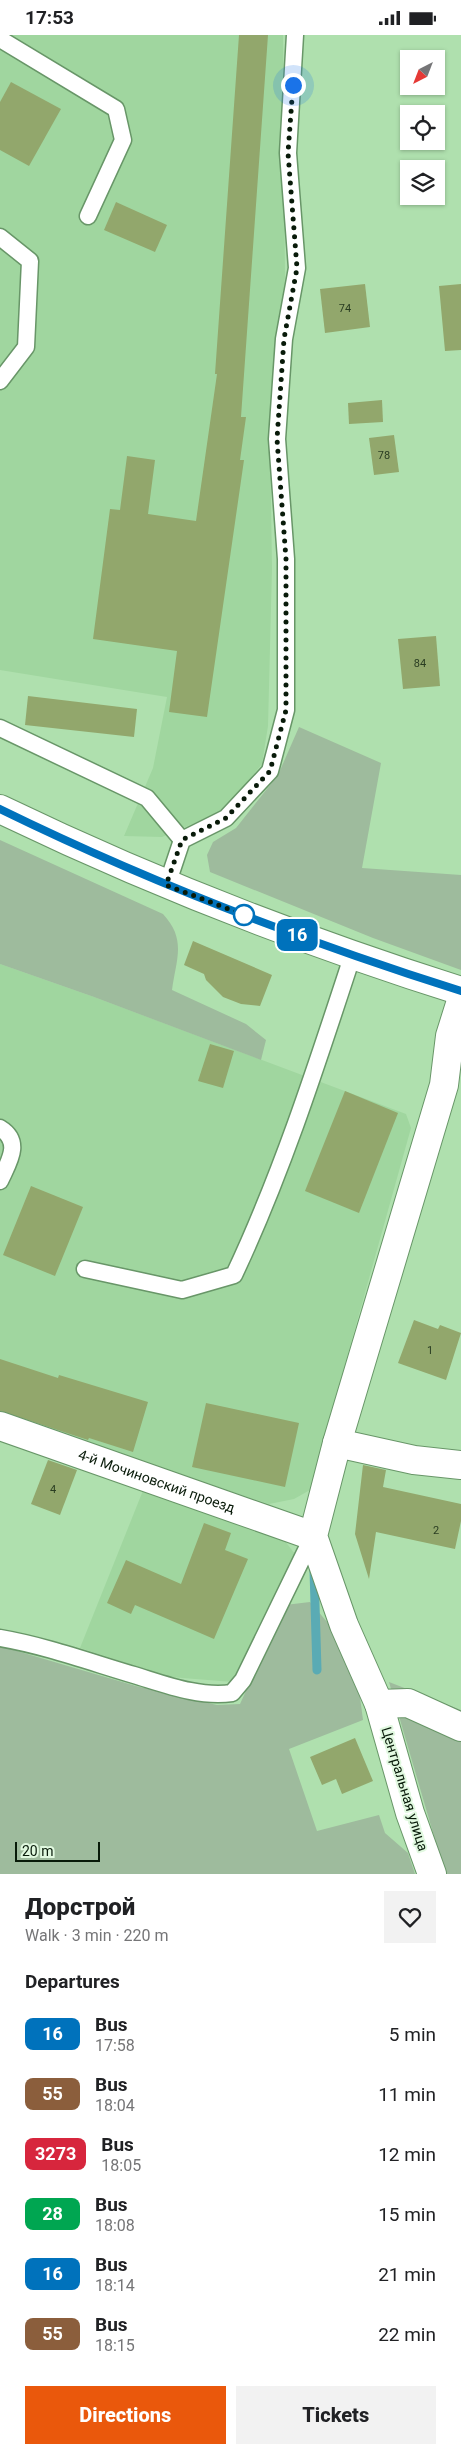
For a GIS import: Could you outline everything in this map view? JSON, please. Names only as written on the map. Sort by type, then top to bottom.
[{"type":"street","points":[[0,809],[166,885],[352,957],[461,991]]},
{"type":"street","points":[[313,1536],[337,1443],[452,1085],[450,1036],[461,1001]]},
{"type":"street","name":"4-й Мочиновский проезд","points":[[0,1425],[313,1536]]},
{"type":"street","points":[[337,1443],[414,1461],[461,1465]]},
{"type":"street","name":"Центральная улица","points":[[313,1536],[344,1625],[379,1704],[410,1813],[432,1874]]},
{"type":"street","points":[[379,1704],[408,1703],[461,1727]]},
{"type":"lane","points":[[166,885],[182,840],[226,818],[270,771],[286,710],[286,559],[277,439],[284,339],[297,268],[288,153],[295,35]]},
{"type":"lane","points":[[0,39],[116,109],[124,140],[88,216]]},
{"type":"lane","points":[[0,237],[30,261],[26,347],[0,381]]},
{"type":"lane","points":[[0,728],[147,798],[182,840]]},
{"type":"lane","points":[[85,1269],[182,1290],[234,1275],[257,1226],[311,1081],[352,957]]},
{"type":"lane","points":[[0,1128],[12,1141],[14,1151],[0,1181]]},
{"type":"lane","points":[[0,1638],[27,1643],[158,1683],[216,1696],[232,1693],[243,1680],[313,1536]]},
{"type":"shaded area","points":[[0,35],[283,35],[285,277],[270,437],[272,568],[268,726],[262,764],[223,811],[162,837],[124,836],[153,768],[167,697],[0,670]]},
{"type":"shaded area","points":[[299,727],[381,763],[362,868],[461,875],[461,970],[373,938],[210,872],[207,855],[213,842],[236,828],[278,775]]},
{"type":"shaded area","points":[[0,840],[163,914],[175,932],[177,941],[178,950],[172,990],[246,1024],[266,1040],[261,1060],[0,964]]},
{"type":"shaded area","points":[[0,964],[94,997],[406,1114],[411,1128],[310,1490],[294,1499],[269,1504],[0,1415]]},
{"type":"shaded area","points":[[144,1488],[275,1528],[298,1558],[233,1682],[170,1677],[80,1648]]},
{"type":"shaded area","points":[[310,1602],[334,1630],[360,1697],[363,1720],[289,1749],[317,1831],[379,1815],[385,1833],[408,1853],[415,1874],[0,1874],[0,1646],[136,1686],[217,1705],[240,1704],[285,1605]]},
{"type":"shaded area","points":[[389,1682],[461,1710],[461,1874],[445,1874]]},
{"type":"building","points":[[239,35],[268,35],[241,417],[246,417],[240,460],[244,460],[207,717],[169,712],[177,651],[93,639],[110,509],[120,510],[127,456],[155,460],[148,514],[196,521],[217,374],[215,374]]},
{"type":"building","points":[[11,82],[61,109],[29,166],[0,150],[0,102]]},
{"type":"building","points":[[116,202],[167,225],[155,252],[104,230]]},
{"type":"building","points":[[365,284],[370,327],[325,333],[320,289]]},
{"type":"building","points":[[461,284],[461,350],[445,351],[439,286]]},
{"type":"building","points":[[382,400],[383,422],[349,424],[348,403]]},
{"type":"building","points":[[394,435],[399,472],[374,475],[369,438]]},
{"type":"building","points":[[436,636],[440,686],[403,689],[398,639]]},
{"type":"building","points":[[28,696],[137,709],[134,737],[25,725]]},
{"type":"building","points":[[193,941],[272,975],[260,1006],[241,1004],[223,997],[206,980],[204,974],[184,965]]},
{"type":"building","points":[[210,1044],[234,1051],[223,1088],[198,1081]]},
{"type":"building","points":[[345,1091],[398,1113],[359,1213],[305,1191]]},
{"type":"building","points":[[31,1186],[83,1207],[55,1276],[3,1255]]},
{"type":"building","points":[[414,1320],[438,1329],[440,1325],[461,1333],[446,1380],[398,1363]]},
{"type":"building","points":[[0,1359],[58,1378],[59,1375],[148,1402],[133,1452],[89,1438],[88,1440],[0,1411]]},
{"type":"building","points":[[206,1403],[299,1423],[285,1487],[192,1467]]},
{"type":"building","points":[[48,1460],[77,1470],[60,1515],[31,1504]]},
{"type":"building","points":[[363,1465],[386,1470],[383,1487],[461,1504],[461,1521],[455,1549],[376,1532],[369,1579],[355,1534]]},
{"type":"building","points":[[204,1523],[231,1533],[225,1550],[248,1559],[214,1639],[135,1605],[131,1614],[107,1603],[126,1560],[181,1584]]},
{"type":"building","points":[[355,1738],[373,1781],[342,1794],[336,1779],[322,1785],[310,1757]]},
{"type":"waterway","points":[[314,1570],[317,1670]]},
{"type":"bus line","name":"16","points":[[0,809],[166,885],[352,957],[461,991]]},
{"type":"route","points":[[244,915],[166,885],[182,840],[226,818],[270,771],[286,710],[286,559],[277,439],[284,339],[297,268],[288,153],[293,85]]}]
